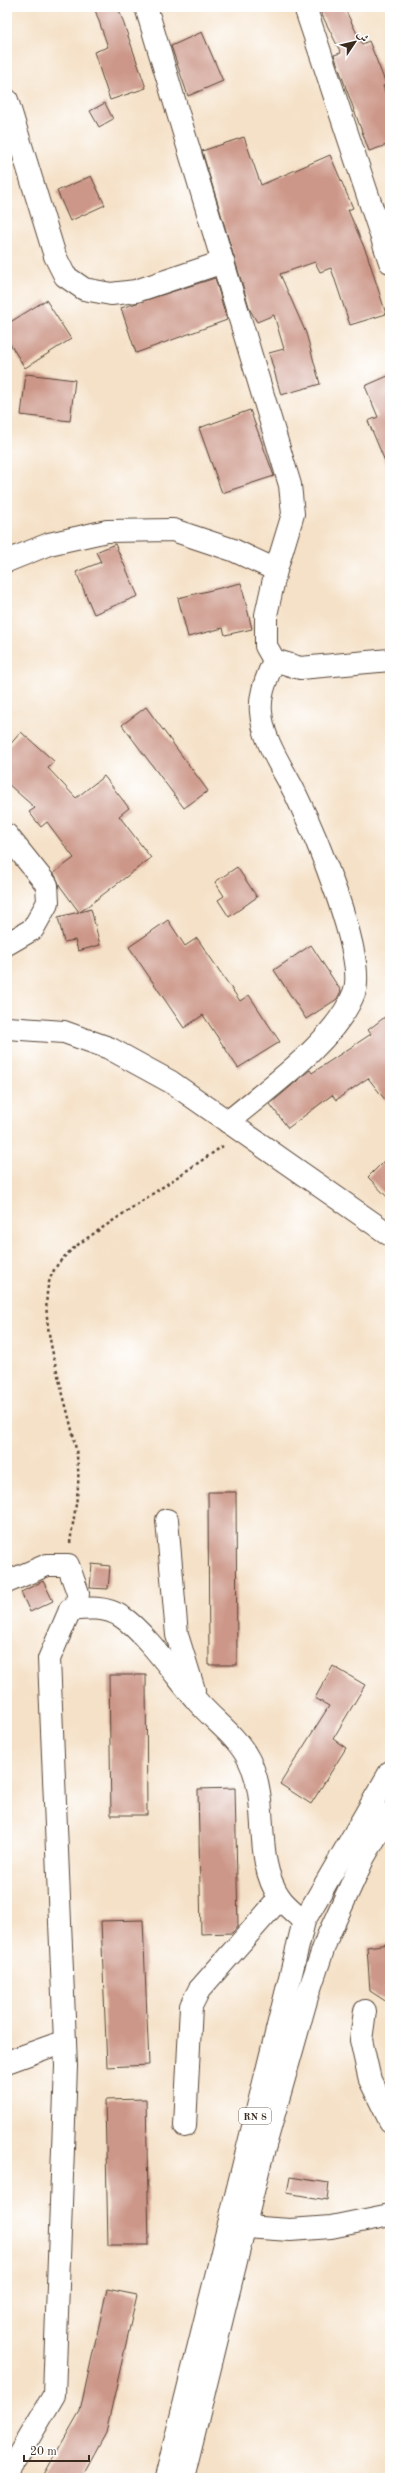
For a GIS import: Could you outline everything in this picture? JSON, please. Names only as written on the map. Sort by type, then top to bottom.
[{"type":"main road","points":[[146,7],[290,485],[293,514],[276,570],[266,615],[266,646],[274,660],[300,668],[390,660]]},
{"type":"main road","points":[[305,7],[390,262]]},
{"type":"main road","points":[[7,100],[55,256],[65,276],[84,289],[111,294],[136,291],[223,262]]},
{"type":"main road","points":[[7,560],[49,544],[108,531],[173,530],[233,550],[276,570]]},
{"type":"main road","points":[[236,1127],[320,1043],[344,1012],[355,992],[354,951],[319,844],[264,733],[261,711],[262,691],[274,660]]},
{"type":"main road","points":[[7,835],[47,885],[48,902],[33,929],[7,944]]},
{"type":"main road","points":[[7,1028],[64,1032],[109,1048],[171,1082],[390,1235]]},
{"type":"main road","points":[[167,1520],[177,1635],[198,1703]]},
{"type":"main road","points":[[7,1582],[47,1565],[68,1565],[78,1593],[77,1606],[70,1610],[49,1659],[66,2066],[54,2394],[7,2475]]},
{"type":"main road","points":[[70,1610],[97,1607],[122,1617],[143,1637],[198,1703],[233,1737],[249,1760],[257,1784],[268,1872],[280,1898],[304,1921]]},
{"type":"main road","name":"RN 8","points":[[166,2478],[304,1921],[390,1772]]},
{"type":"main road","name":"RN 8","points":[[183,2478],[269,2133],[327,1938],[364,1857],[390,1813]]},
{"type":"main road","points":[[185,2126],[191,2006],[199,1990],[280,1898]]},
{"type":"main road","points":[[365,2011],[361,2040],[370,2080],[390,2121]]},
{"type":"main road","points":[[7,2062],[65,2041]]},
{"type":"main road","points":[[245,2227],[290,2230],[331,2227],[390,2215]]},
{"type":"path","points":[[68,1565],[78,1468],[47,1319],[46,1290],[52,1274],[63,1257],[80,1243],[236,1127]]},
{"type":"building","points":[[94,7],[118,7],[146,88],[110,100],[94,52],[108,47]]},
{"type":"building","points":[[318,7],[344,7],[362,44],[369,41],[386,84],[383,86],[390,107],[390,144],[369,151],[334,55],[341,53]]},
{"type":"building","points":[[202,32],[223,81],[188,96],[171,46]]},
{"type":"building","points":[[105,103],[113,119],[99,127],[90,111]]},
{"type":"building","points":[[244,137],[261,185],[330,155],[353,208],[348,210],[367,254],[386,314],[350,325],[331,268],[320,272],[315,262],[280,274],[306,333],[320,384],[281,395],[269,353],[284,349],[274,315],[257,322],[250,310],[202,151]]},
{"type":"building","points":[[91,176],[105,205],[70,221],[57,191]]},
{"type":"building","points":[[215,278],[227,320],[136,353],[121,308]]},
{"type":"building","points":[[46,300],[71,339],[25,368],[7,339],[7,324]]},
{"type":"building","points":[[26,374],[75,380],[70,421],[21,415]]},
{"type":"building","points":[[390,375],[390,473],[368,421],[378,417],[365,386]]},
{"type":"building","points":[[250,410],[274,476],[222,493],[199,428]]},
{"type":"building","points":[[115,544],[138,596],[94,614],[76,572],[101,562],[96,552]]},
{"type":"building","points":[[241,583],[252,629],[225,635],[223,628],[188,637],[178,598]]},
{"type":"building","points":[[146,707],[208,791],[184,808],[122,725]]},
{"type":"building","points":[[21,732],[54,761],[48,768],[76,798],[104,776],[129,808],[119,816],[151,858],[80,912],[91,909],[100,945],[78,951],[75,940],[64,942],[58,917],[79,912],[60,886],[54,873],[74,858],[47,822],[41,827],[29,812],[35,808],[7,783],[7,748]]},
{"type":"building","points":[[237,867],[257,897],[229,917],[218,900],[224,896],[215,882]]},
{"type":"building","points":[[168,920],[185,946],[197,938],[240,1001],[249,995],[280,1042],[238,1068],[203,1015],[184,1028],[129,947]]},
{"type":"building","points":[[311,945],[341,991],[337,999],[306,1019],[274,970]]},
{"type":"building","points":[[390,1013],[390,1106],[368,1078],[336,1100],[332,1095],[288,1128],[270,1104],[310,1070],[312,1073],[371,1034],[368,1030]]},
{"type":"building","points":[[390,1155],[390,1200],[368,1177]]},
{"type":"building","points":[[208,1492],[236,1492],[237,1665],[209,1665]]},
{"type":"building","points":[[92,1564],[110,1566],[108,1589],[90,1588]]},
{"type":"building","points":[[43,1581],[53,1601],[30,1612],[21,1592]]},
{"type":"building","points":[[333,1666],[365,1685],[333,1739],[346,1748],[311,1804],[280,1784],[329,1706],[315,1698]]},
{"type":"building","points":[[109,1675],[146,1675],[147,1815],[111,1815]]},
{"type":"building","points":[[235,1788],[238,1926],[232,1933],[201,1934],[198,1789]]},
{"type":"building","points":[[143,1920],[149,2065],[107,2067],[101,1921]]},
{"type":"building","points":[[390,1944],[390,2004],[370,1991],[367,1947]]},
{"type":"building","points":[[146,2099],[149,2245],[108,2245],[105,2100]]},
{"type":"building","points":[[290,2177],[329,2183],[327,2200],[287,2193]]},
{"type":"building","points":[[107,2289],[137,2295],[106,2432],[81,2478],[42,2478],[80,2411]]}]
